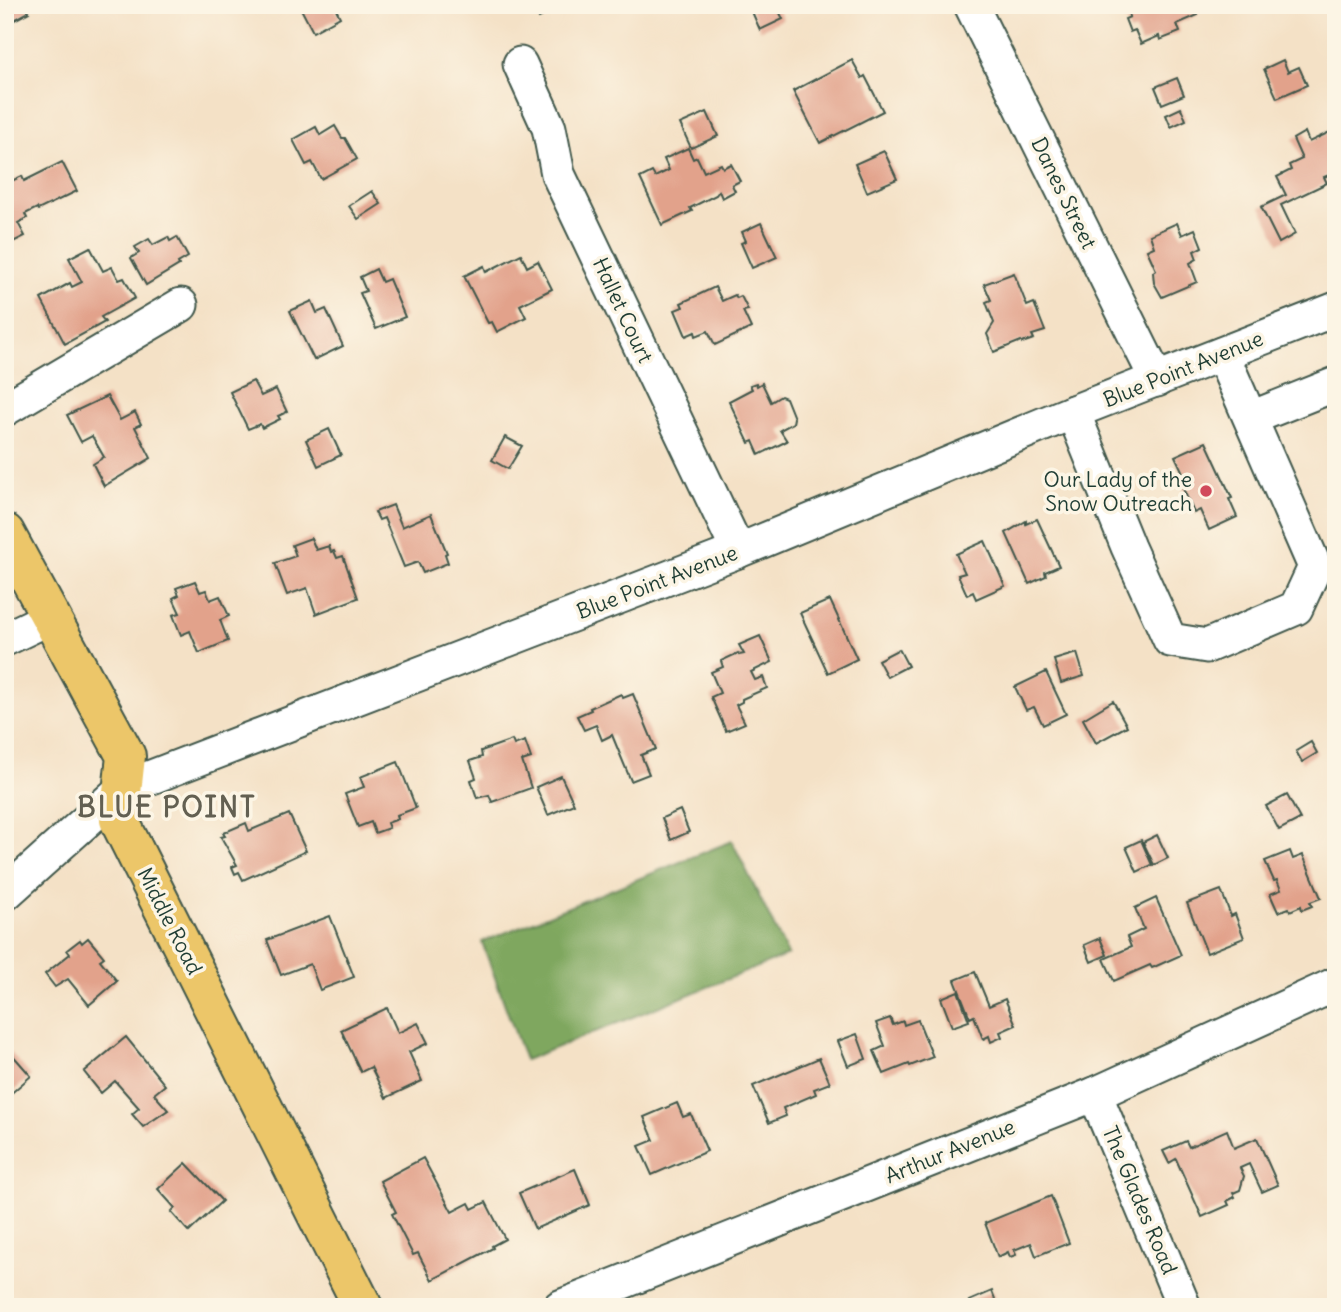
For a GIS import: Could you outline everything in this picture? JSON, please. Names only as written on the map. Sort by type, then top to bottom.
[{"type":"main road","name":"Middle Road","points":[[5,533],[126,756],[119,820],[363,1307]]},
{"type":"street","name":"Danes Street","points":[[971,5],[1157,380]]},
{"type":"street","name":"Hallet Court","points":[[520,64],[548,128],[558,174],[738,551]]},
{"type":"street","points":[[5,409],[180,305]]},
{"type":"street","name":"Blue Point Avenue","points":[[5,894],[123,788],[738,551],[1073,412],[1336,309]]},
{"type":"street","points":[[1073,412],[1128,547],[1170,640],[1207,646],[1296,608],[1315,568],[1222,354]]},
{"type":"street","points":[[1251,418],[1336,384]]},
{"type":"street","points":[[5,639],[51,617]]},
{"type":"street","name":"Arthur Avenue","points":[[560,1307],[1095,1094],[1336,984]]},
{"type":"street","name":"The Glades Road","points":[[1095,1094],[1184,1307]]},
{"type":"green space","points":[[732,841],[788,955],[525,1060],[482,942]]},
{"type":"building","points":[[5,5],[25,5],[29,12],[5,25]]},
{"type":"building","points":[[299,5],[334,5],[340,17],[313,32]]},
{"type":"building","points":[[532,5],[565,5],[539,18]]},
{"type":"building","points":[[749,5],[776,5],[783,19],[760,30]]},
{"type":"building","points":[[1126,5],[1198,5],[1199,8],[1196,10],[1198,15],[1177,24],[1180,32],[1160,40],[1159,36],[1141,44],[1135,30],[1130,32],[1125,19],[1130,17]]},
{"type":"building","points":[[852,60],[862,78],[865,76],[883,111],[820,143],[793,91]]},
{"type":"building","points":[[1283,60],[1288,72],[1299,67],[1307,85],[1277,98],[1264,69]]},
{"type":"building","points":[[1177,78],[1184,95],[1162,104],[1155,87]]},
{"type":"building","points":[[1181,108],[1186,120],[1171,127],[1166,115]]},
{"type":"building","points":[[707,112],[718,136],[691,148],[680,124]]},
{"type":"building","points":[[335,126],[357,159],[321,179],[312,162],[306,165],[293,140],[316,127],[320,135]]},
{"type":"building","points":[[1332,131],[1336,135],[1336,172],[1324,177],[1327,183],[1281,205],[1295,234],[1279,243],[1261,207],[1286,195],[1277,177],[1291,170],[1289,165],[1302,159],[1293,139],[1305,132],[1309,142]]},
{"type":"building","points":[[688,148],[693,159],[697,157],[704,172],[721,164],[723,168],[731,164],[740,181],[732,185],[735,191],[722,198],[719,191],[690,208],[692,211],[662,225],[640,178],[652,172],[655,177],[669,170],[664,159]]},
{"type":"building","points":[[884,151],[897,179],[867,192],[855,164]]},
{"type":"building","points":[[62,162],[77,191],[25,214],[27,218],[18,223],[25,236],[5,246],[5,184],[22,176],[24,181]]},
{"type":"building","points":[[372,191],[381,204],[358,219],[349,206]]},
{"type":"building","points":[[761,223],[777,257],[752,268],[741,243],[746,241],[742,232]]},
{"type":"building","points":[[1177,223],[1182,235],[1195,229],[1202,247],[1194,251],[1197,259],[1190,263],[1197,282],[1162,297],[1154,283],[1153,272],[1156,270],[1147,250],[1154,247],[1150,235]]},
{"type":"building","points":[[168,237],[170,241],[177,237],[188,257],[146,285],[131,258],[139,253],[135,247],[149,239],[153,245]]},
{"type":"building","points":[[90,247],[103,271],[112,267],[119,280],[124,278],[135,298],[101,317],[105,322],[65,344],[41,299],[70,283],[72,287],[82,282],[69,258]]},
{"type":"building","points":[[521,254],[527,267],[538,261],[552,289],[520,305],[526,317],[497,332],[492,322],[488,323],[464,276],[484,266],[486,272]]},
{"type":"building","points":[[376,269],[382,282],[389,279],[405,317],[376,329],[360,293],[366,291],[360,277]]},
{"type":"building","points":[[1014,273],[1027,306],[1034,303],[1045,331],[1032,335],[1034,339],[1022,343],[1021,341],[994,352],[987,334],[994,323],[986,302],[991,300],[984,284]]},
{"type":"building","points":[[715,287],[722,301],[735,295],[737,298],[741,296],[748,310],[743,311],[751,328],[715,345],[708,331],[696,336],[695,332],[686,336],[675,310],[683,307],[681,303]]},
{"type":"building","points":[[312,301],[317,313],[326,309],[343,346],[314,360],[290,311]]},
{"type":"building","points":[[253,381],[261,396],[276,389],[287,412],[278,416],[280,419],[262,428],[260,424],[248,429],[230,392]]},
{"type":"building","points":[[756,383],[757,386],[762,383],[771,402],[781,396],[786,398],[794,418],[793,423],[780,430],[787,441],[759,455],[753,441],[749,443],[729,401],[752,389],[750,385]]},
{"type":"building","points":[[107,396],[120,420],[135,412],[141,424],[135,427],[151,458],[104,486],[93,464],[104,457],[92,436],[81,442],[67,415]]},
{"type":"building","points":[[329,429],[341,455],[318,466],[306,440]]},
{"type":"building","points":[[505,437],[522,446],[508,469],[492,460]]},
{"type":"building","name":"Our Lady of the Snow Outreach","points":[[1206,442],[1232,498],[1229,499],[1237,517],[1209,530],[1200,510],[1194,513],[1181,484],[1187,481],[1175,456]]},
{"type":"building","points":[[393,505],[402,527],[431,514],[447,553],[448,563],[423,573],[418,562],[404,567],[384,518],[379,520],[375,512]]},
{"type":"building","points":[[1037,519],[1059,566],[1029,584],[1006,533],[1026,521],[1026,524]]},
{"type":"building","points":[[311,538],[316,550],[329,546],[337,558],[343,556],[358,598],[316,614],[307,588],[287,595],[275,563],[296,556],[292,545]]},
{"type":"building","points":[[985,541],[1005,586],[976,599],[973,592],[967,595],[958,575],[965,573],[956,554]]},
{"type":"building","points":[[195,581],[200,592],[206,590],[210,600],[220,596],[229,616],[220,620],[228,641],[199,653],[190,631],[181,635],[173,615],[180,613],[173,598],[179,595],[176,588]]},
{"type":"building","points":[[830,600],[857,659],[828,673],[800,613]]},
{"type":"building","points":[[760,636],[772,662],[751,672],[755,680],[763,677],[767,688],[742,699],[742,702],[736,705],[745,723],[726,731],[711,697],[720,693],[711,672],[723,667],[721,661],[738,653],[744,654],[739,645]]},
{"type":"building","points":[[899,649],[908,666],[887,677],[878,660]]},
{"type":"building","points":[[1077,653],[1084,676],[1061,683],[1054,660]]},
{"type":"building","points":[[1046,672],[1066,714],[1043,725],[1034,707],[1026,710],[1015,687]]},
{"type":"building","points":[[621,694],[623,698],[633,694],[656,749],[641,755],[649,774],[631,781],[612,735],[602,740],[596,725],[584,730],[577,716]]},
{"type":"building","points":[[1113,701],[1127,726],[1096,743],[1083,719]]},
{"type":"building","points":[[512,740],[514,745],[525,741],[531,758],[522,761],[531,788],[492,802],[489,795],[477,798],[471,780],[476,778],[470,761],[482,757],[481,751]]},
{"type":"building","points":[[1311,742],[1317,753],[1302,762],[1296,751]]},
{"type":"building","points":[[398,762],[416,808],[397,815],[398,819],[387,823],[389,828],[375,833],[371,822],[358,827],[345,794],[364,787],[360,777]]},
{"type":"building","points":[[561,776],[574,804],[548,815],[536,787]]},
{"type":"building","points":[[1287,795],[1300,819],[1279,830],[1266,806]]},
{"type":"building","points":[[680,810],[689,832],[671,840],[662,818]]},
{"type":"building","points":[[289,814],[306,851],[243,880],[239,872],[235,874],[232,867],[237,865],[221,837],[225,836],[223,833],[246,823],[249,831]]},
{"type":"building","points":[[1157,835],[1168,858],[1154,865],[1143,842]]},
{"type":"building","points":[[1141,840],[1152,865],[1137,872],[1126,847]]},
{"type":"building","points":[[1290,851],[1293,859],[1303,855],[1321,898],[1310,902],[1312,906],[1302,910],[1301,906],[1278,912],[1270,894],[1281,890],[1265,861]]},
{"type":"building","points":[[1221,890],[1231,916],[1235,914],[1244,938],[1207,953],[1187,903]]},
{"type":"building","points":[[1156,898],[1181,955],[1114,981],[1104,959],[1131,947],[1127,937],[1144,929],[1135,908]]},
{"type":"building","points":[[330,916],[354,977],[320,990],[310,964],[281,975],[267,940]]},
{"type":"building","points":[[88,938],[104,957],[100,960],[117,981],[89,1005],[68,979],[55,987],[45,974],[70,954],[67,950],[80,940],[82,943]]},
{"type":"building","points":[[1100,938],[1107,955],[1091,962],[1084,945]]},
{"type":"building","points":[[975,972],[989,1006],[1005,999],[1016,1025],[1000,1032],[1002,1037],[991,1042],[989,1036],[983,1039],[974,1016],[970,1018],[955,980]]},
{"type":"building","points":[[958,991],[969,1021],[952,1027],[941,998]]},
{"type":"building","points":[[387,1008],[398,1033],[418,1023],[428,1043],[409,1052],[422,1081],[386,1098],[371,1067],[361,1072],[341,1030]]},
{"type":"building","points":[[890,1018],[893,1025],[903,1021],[904,1025],[918,1020],[933,1057],[884,1074],[874,1051],[885,1046],[876,1023]]},
{"type":"building","points":[[857,1034],[866,1059],[848,1066],[838,1041]]},
{"type":"building","points":[[126,1037],[165,1085],[154,1094],[168,1110],[143,1127],[132,1114],[139,1108],[115,1081],[101,1093],[84,1072]]},
{"type":"building","points":[[10,1052],[31,1076],[7,1097],[5,1056]]},
{"type":"building","points":[[819,1058],[830,1083],[814,1089],[816,1094],[783,1108],[786,1116],[769,1123],[753,1086]]},
{"type":"building","points":[[677,1103],[683,1117],[691,1114],[707,1151],[652,1175],[639,1146],[654,1140],[644,1117]]},
{"type":"building","points":[[1227,1130],[1234,1148],[1257,1138],[1278,1185],[1262,1192],[1249,1164],[1240,1168],[1244,1176],[1240,1190],[1233,1193],[1235,1197],[1227,1201],[1229,1205],[1202,1217],[1176,1159],[1169,1163],[1163,1151],[1186,1141],[1189,1147]]},
{"type":"building","points":[[423,1158],[452,1212],[469,1203],[472,1209],[486,1202],[505,1239],[432,1280],[418,1253],[413,1255],[392,1214],[396,1212],[380,1181]]},
{"type":"building","points":[[186,1163],[222,1201],[189,1232],[171,1212],[175,1208],[158,1189]]},
{"type":"building","points":[[575,1169],[590,1205],[535,1229],[519,1193]]},
{"type":"building","points":[[1051,1196],[1069,1243],[1036,1256],[1031,1243],[1014,1250],[1016,1255],[1010,1257],[1008,1252],[998,1257],[985,1223]]},
{"type":"building","points":[[992,1291],[998,1307],[972,1307],[969,1301]]},
{"type":"place","name":"Our Lady of the Snow Outreach","points":[[1206,491]]},
{"type":"district","name":"BLUE POINT","points":[[167,807]]}]
